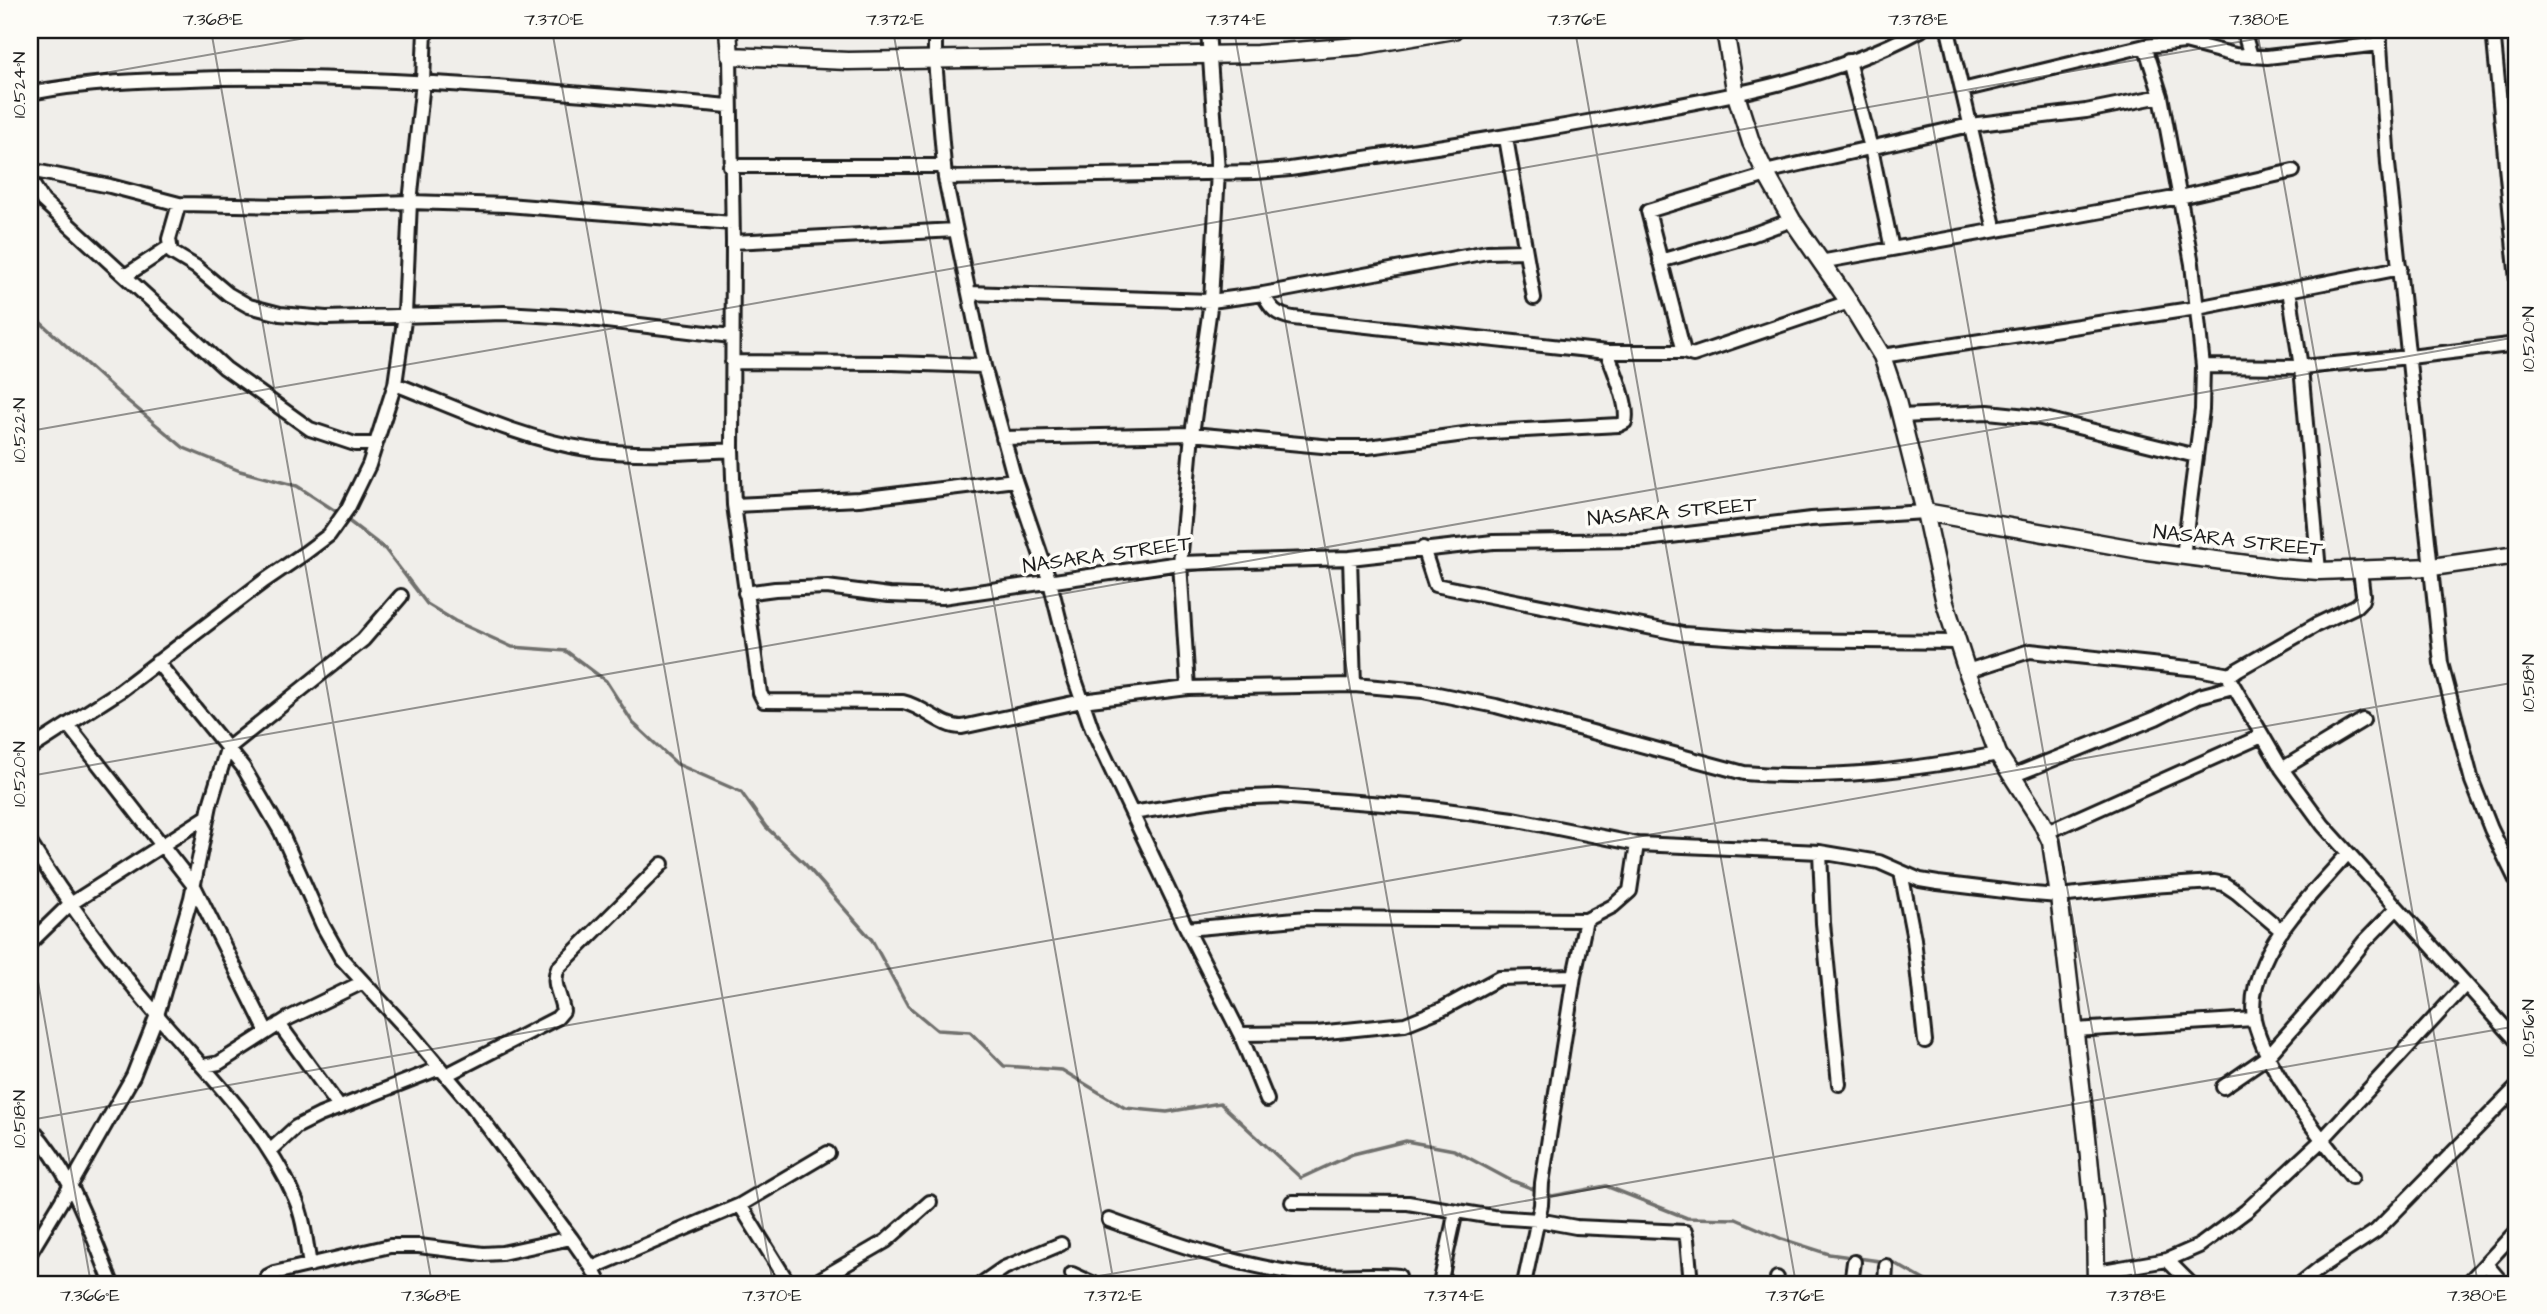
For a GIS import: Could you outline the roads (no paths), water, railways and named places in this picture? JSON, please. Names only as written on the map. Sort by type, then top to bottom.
[{"type":"street","points":[[30,749],[109,699],[329,535],[344,513],[369,466],[395,384],[405,314],[410,202],[424,82],[425,30]]},
{"type":"street","points":[[728,30],[733,242],[731,336],[734,505],[760,693],[764,701],[903,702],[916,705],[952,727],[962,727],[1082,701],[1188,688],[1354,685],[1423,691],[1496,706],[1744,773],[1783,776],[1886,772],[1998,754]]},
{"type":"street","points":[[935,30],[944,172],[984,366],[1015,480],[1050,582],[1073,674],[1092,729],[1240,1034],[1267,1100]]},
{"type":"street","points":[[1188,688],[1180,562],[1192,434],[1211,301],[1218,171],[1208,30]]},
{"type":"street","points":[[730,56],[848,61],[935,61],[1209,55],[1359,46],[1454,30]]},
{"type":"street","points":[[1725,30],[1736,95],[1751,142],[1792,220],[1849,302],[1882,356],[1925,512],[1945,603],[1967,671],[1998,754],[2047,832],[2059,896],[2075,1030],[2095,1220],[2097,1278],[2167,1259],[2199,1246],[2246,1210],[2322,1139],[2465,985]]},
{"type":"street","points":[[730,166],[944,172],[1290,169],[1506,138],[1736,95],[1847,61],[1921,30]]},
{"type":"street","points":[[1948,30],[1995,230]]},
{"type":"street","points":[[2243,30],[2251,56]]},
{"type":"street","points":[[2379,30],[2388,164],[2441,663],[2472,780],[2491,830],[2513,866],[2517,882]]},
{"type":"street","points":[[2493,30],[2517,281]]},
{"type":"street","points":[[1962,90],[2145,46],[2185,42],[2235,55],[2267,57],[2380,44]]},
{"type":"street","points":[[2145,46],[2161,96],[2180,197],[2192,264],[2203,366],[2202,410],[2183,556]]},
{"type":"street","points":[[1847,61],[1871,148],[1892,249]]},
{"type":"street","points":[[30,93],[150,80],[274,77],[424,82],[729,106]]},
{"type":"street","points":[[1684,352],[1648,214],[1649,209],[1766,173],[1970,125],[2086,111],[2161,96]]},
{"type":"street","points":[[1506,138],[1534,298]]},
{"type":"street","points":[[30,170],[110,186],[179,204],[284,206],[410,202],[507,205],[732,223]]},
{"type":"street","points":[[1820,262],[2180,197],[2293,171]]},
{"type":"street","points":[[30,180],[43,201],[225,368],[310,429],[355,444],[375,444]]},
{"type":"street","points":[[179,204],[169,247],[171,252],[249,306],[280,314],[326,318],[504,313],[573,317],[731,336]]},
{"type":"street","points":[[1660,261],[1728,243],[1792,220]]},
{"type":"street","points":[[733,242],[956,230]]},
{"type":"street","points":[[125,276],[169,247]]},
{"type":"street","points":[[969,293],[1211,301],[1487,252],[1525,251]]},
{"type":"street","points":[[1882,356],[2197,308],[2400,268]]},
{"type":"street","points":[[2289,290],[2301,367],[2319,571]]},
{"type":"street","points":[[1262,294],[1273,312],[1280,316],[1607,352],[1684,352],[1688,355],[1849,302]]},
{"type":"street","points":[[2203,366],[2301,367],[2410,358],[2517,344]]},
{"type":"street","points":[[1003,438],[1192,434],[1333,447],[1368,447],[1472,433],[1619,425],[1625,422],[1627,417],[1607,352]]},
{"type":"street","points":[[732,362],[984,366]]},
{"type":"street","points":[[395,384],[540,439],[588,449],[682,453],[732,450]]},
{"type":"street","points":[[1900,416],[1988,412],[2037,418],[2196,456]]},
{"type":"street","points":[[734,505],[859,499],[1015,480]]},
{"type":"street","name":"NASARA STREET","points":[[745,593],[827,587],[889,595],[942,597],[1180,562],[1350,558],[1493,541],[1638,540],[1811,519],[1925,512],[2183,556],[2319,571],[2432,567],[2517,555]]},
{"type":"street","points":[[1423,548],[1435,585],[1683,634],[1771,640],[1957,642]]},
{"type":"street","points":[[1350,558],[1354,685]]},
{"type":"street","points":[[2011,776],[2143,723],[2231,681],[2316,625],[2356,606],[2363,595],[2360,569]]},
{"type":"street","points":[[30,1253],[133,1076],[157,1015],[194,886],[208,816],[228,749],[363,640],[401,596]]},
{"type":"street","points":[[1967,671],[2030,651],[2198,669],[2231,681],[2282,769],[2323,825],[2517,1041]]},
{"type":"street","points":[[157,662],[243,767],[281,832],[323,926],[341,958],[361,983],[413,1036],[473,1107],[571,1238],[600,1284]]},
{"type":"street","points":[[2282,769],[2363,720]]},
{"type":"street","points":[[68,725],[194,886],[267,1032]]},
{"type":"street","points":[[2047,832],[2262,736]]},
{"type":"street","points":[[1132,813],[1227,798],[1278,796],[1423,807],[1513,819],[1637,845],[1820,852],[1878,862],[1938,884],[2059,896],[2214,882],[2224,884],[2236,892],[2283,931]]},
{"type":"street","points":[[30,943],[69,905],[208,816]]},
{"type":"street","points":[[30,843],[69,905],[157,1015],[204,1066],[270,1151],[301,1214],[310,1265]]},
{"type":"street","points":[[1187,929],[1307,918],[1586,920],[1613,906],[1630,891],[1637,845]]},
{"type":"street","points":[[1820,852],[1823,923],[1839,1084]]},
{"type":"street","points":[[2348,853],[2283,931],[2264,961],[2254,990],[2254,1019],[2268,1056],[2310,1125],[2352,1177]]},
{"type":"street","points":[[270,1151],[296,1127],[443,1071],[557,1018],[563,1011],[562,1000],[554,984],[558,968],[662,864]]},
{"type":"street","points":[[1901,872],[1914,939],[1925,1041]]},
{"type":"street","points":[[2223,1087],[2268,1056],[2364,942],[2397,908]]},
{"type":"street","points":[[1524,1284],[1538,1220],[1574,976],[1586,920]]},
{"type":"street","points":[[1240,1034],[1317,1033],[1405,1024],[1442,1009],[1499,978],[1574,976]]},
{"type":"street","points":[[204,1066],[219,1063],[279,1024],[361,983]]},
{"type":"street","points":[[2075,1030],[2254,1019]]},
{"type":"street","points":[[279,1024],[340,1108]]},
{"type":"street","points":[[2300,1284],[2376,1231],[2517,1087]]},
{"type":"street","points":[[30,1127],[71,1185],[112,1284]]},
{"type":"street","points":[[592,1268],[740,1205],[828,1153]]},
{"type":"street","points":[[812,1284],[886,1241],[930,1202]]},
{"type":"street","points":[[1293,1202],[1408,1203],[1576,1227],[1685,1232],[1691,1284]]},
{"type":"street","points":[[740,1205],[789,1284]]},
{"type":"street","points":[[1440,1284],[1456,1211]]},
{"type":"street","points":[[1109,1220],[1186,1248],[1303,1279],[1399,1276]]},
{"type":"street","points":[[2468,1284],[2517,1230]]},
{"type":"street","points":[[266,1284],[268,1276],[390,1246],[419,1246],[483,1254],[502,1253],[571,1238]]},
{"type":"street","points":[[981,1284],[1004,1268],[1061,1244]]},
{"type":"street","points":[[2167,1259],[2191,1284]]},
{"type":"street","points":[[1851,1284],[1854,1262]]},
{"type":"street","points":[[2486,1264],[2503,1284]]},
{"type":"street","points":[[1885,1284],[1886,1266]]},
{"type":"street","points":[[1072,1273],[1094,1284]]},
{"type":"waterway","points":[[30,313],[184,448],[240,471],[297,486],[340,514]]},
{"type":"waterway","points":[[346,519],[385,549],[427,604],[455,621],[512,647],[566,651],[606,681],[633,723],[677,764],[741,792],[766,827],[805,864],[872,940],[908,1006],[937,1030],[970,1032],[1004,1066],[1062,1070],[1125,1108],[1167,1112],[1220,1103],[1301,1178],[1353,1154],[1406,1141],[1454,1150],[1510,1180],[1552,1196],[1606,1186],[1687,1218],[1736,1219],[1782,1239],[1829,1254],[1894,1263],[1931,1284]]}]
